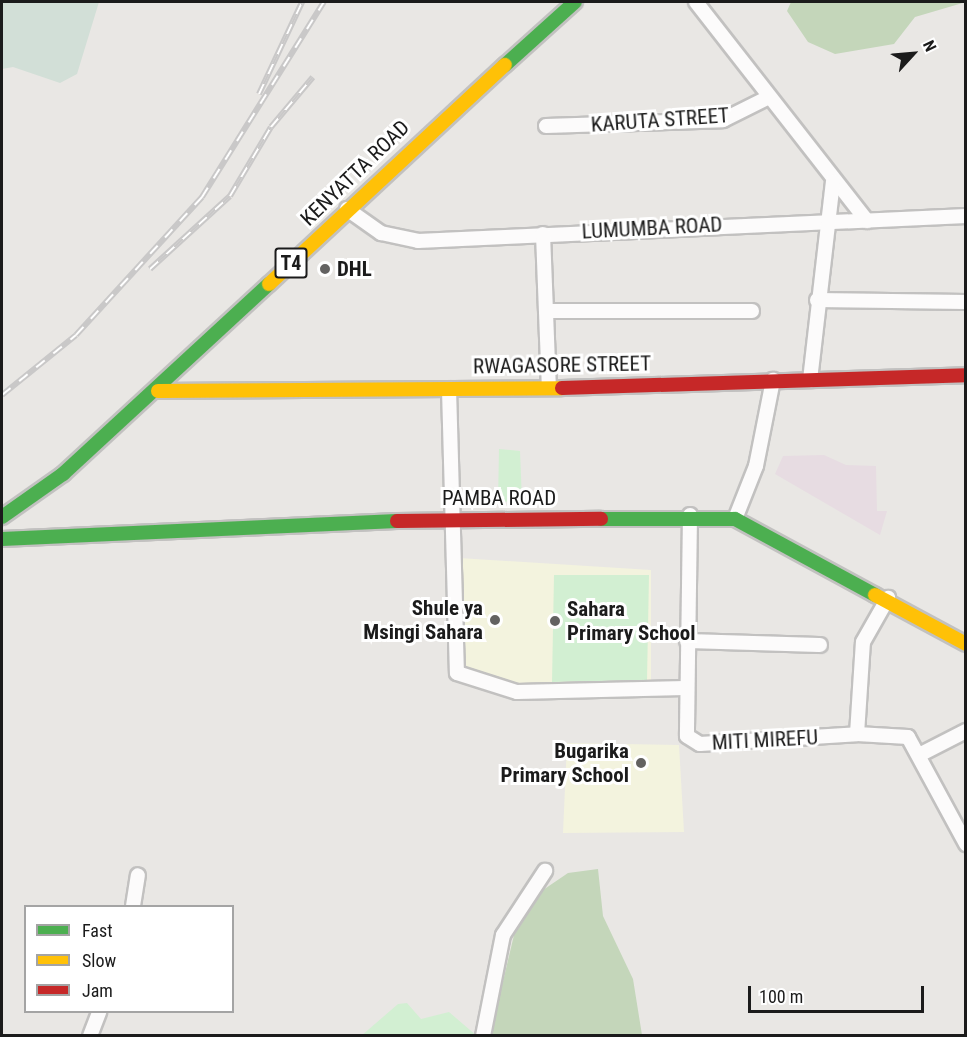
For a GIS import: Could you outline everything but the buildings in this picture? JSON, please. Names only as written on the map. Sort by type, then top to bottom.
[{"type":"main road","name":"KENYATTA ROAD","points":[[2,517],[63,474],[158,391],[347,209],[575,2]]},
{"type":"main road","name":"RWAGASORE STREET","points":[[158,391],[549,388],[966,375]]},
{"type":"main road","name":"PAMBA ROAD","points":[[2,539],[453,518],[690,515],[735,519],[888,598],[966,644]]},
{"type":"street","points":[[696,2],[833,181],[867,221]]},
{"type":"street","name":"KARUTA STREET","points":[[546,126],[723,120],[769,97]]},
{"type":"street","points":[[810,380],[817,300],[833,181]]},
{"type":"street","name":"LUMUMBA ROAD","points":[[347,209],[399,239],[966,216]]},
{"type":"street","points":[[543,234],[549,388]]},
{"type":"street","points":[[817,300],[966,302]]},
{"type":"street","points":[[546,311],[752,311]]},
{"type":"street","points":[[735,519],[756,466],[773,380]]},
{"type":"street","points":[[448,388],[453,518],[453,658],[459,675],[517,692],[685,688]]},
{"type":"street","name":"MITI MIREFU","points":[[690,515],[685,688],[686,726],[693,742],[899,734],[915,742],[966,844]]},
{"type":"street","points":[[857,734],[863,642],[888,598]]},
{"type":"street","points":[[687,641],[820,645]]},
{"type":"street","points":[[921,754],[966,731]]},
{"type":"street","points":[[483,1035],[503,935],[544,872]]},
{"type":"street","points":[[133,905],[138,875]]},
{"type":"street","points":[[90,1035],[98,1013]]},
{"type":"shaded area","points":[[2,2],[99,2],[77,74],[60,83],[13,67],[2,69]]},
{"type":"shaded area","points":[[791,2],[966,2],[915,17],[894,44],[835,54],[808,42],[787,11]]},
{"type":"shaded area","points":[[824,455],[846,465],[876,466],[877,511],[887,511],[880,535],[775,474],[783,456]]},
{"type":"shaded area","name":"Sahara Primary School","points":[[459,558],[651,570],[651,686],[499,684],[460,672]]},
{"type":"shaded area","points":[[567,743],[679,745],[684,832],[563,833]]},
{"type":"shaded area","points":[[598,869],[603,916],[633,979],[642,1035],[490,1036],[514,935],[543,890],[568,873]]},
{"type":"green space","points":[[499,449],[520,451],[522,501],[498,502]]},
{"type":"green space","points":[[554,575],[649,575],[647,680],[552,682]]},
{"type":"green space","points":[[407,1003],[421,1019],[449,1012],[477,1036],[361,1036],[398,1004]]},
{"type":"railway","points":[[259,94],[302,2]]},
{"type":"railway","points":[[2,395],[76,335],[202,197],[324,2]]},
{"type":"railway","points":[[150,269],[230,196],[271,127],[313,77]]},
{"type":"traffic: fast","points":[[505,65],[575,2]]},
{"type":"traffic: fast","points":[[2,517],[63,474],[269,284]]},
{"type":"traffic: fast","points":[[601,519],[735,519],[875,595]]},
{"type":"traffic: fast","points":[[2,539],[397,521]]},
{"type":"traffic: slow","points":[[269,284],[505,65]]},
{"type":"traffic: slow","points":[[158,391],[562,388]]},
{"type":"traffic: slow","points":[[875,595],[966,644]]},
{"type":"traffic: jam","points":[[562,388],[966,375]]},
{"type":"traffic: jam","points":[[397,521],[601,519]]},
{"type":"place","name":"DHL","points":[[325,269]]},
{"type":"place","name":"Shule ya Msingi Sahara","points":[[495,620]]},
{"type":"place","name":"Sahara Primary School","points":[[555,621]]},
{"type":"place","name":"Bugarika Primary School","points":[[641,763]]}]
